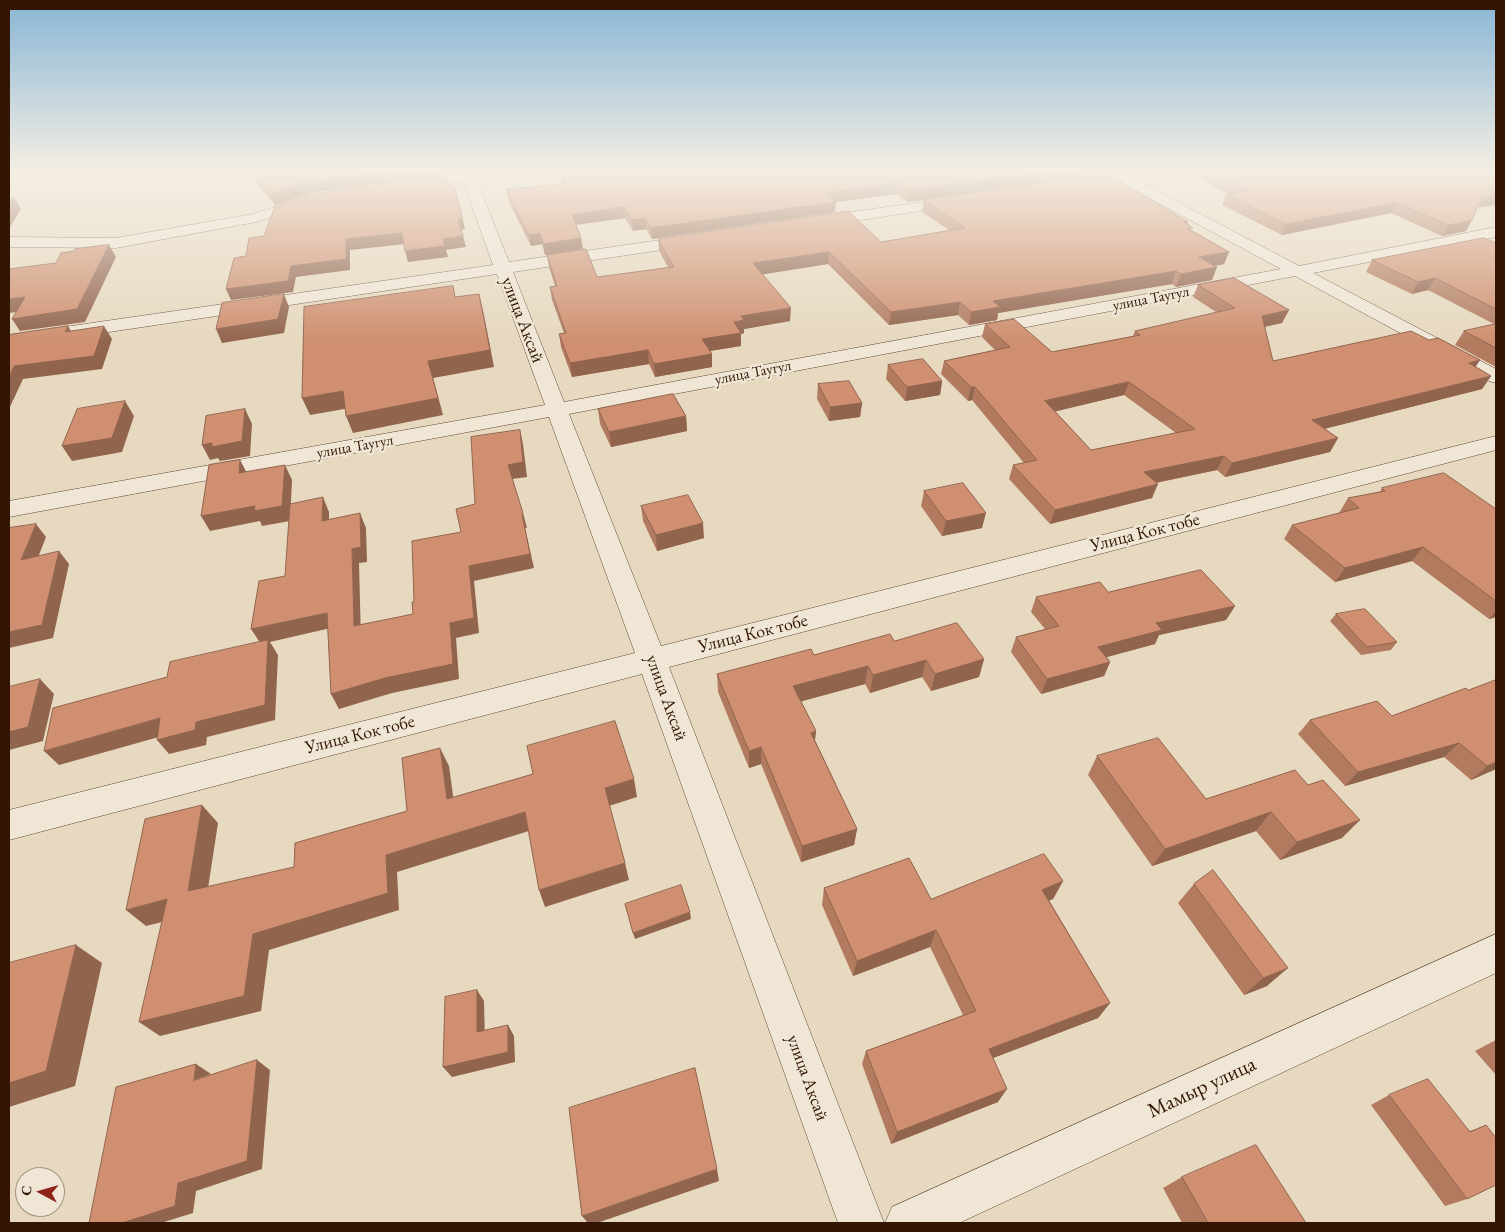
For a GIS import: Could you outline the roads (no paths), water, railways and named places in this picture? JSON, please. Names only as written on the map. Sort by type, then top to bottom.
[{"type":"street","points":[[9,242],[116,244],[205,227]]},
{"type":"street","name":"улица Аксай","points":[[487,227],[652,660],[860,1223]]},
{"type":"street","points":[[1214,227],[1496,377]]},
{"type":"street","name":"улица Таугул","points":[[9,509],[557,410],[1297,272],[1496,232]]},
{"type":"street","points":[[9,341],[708,238]]},
{"type":"street","name":"Улица Кок тобе","points":[[9,825],[1496,443]]},
{"type":"street","name":"Мамыр улица","points":[[908,1223],[1496,954]]}]
